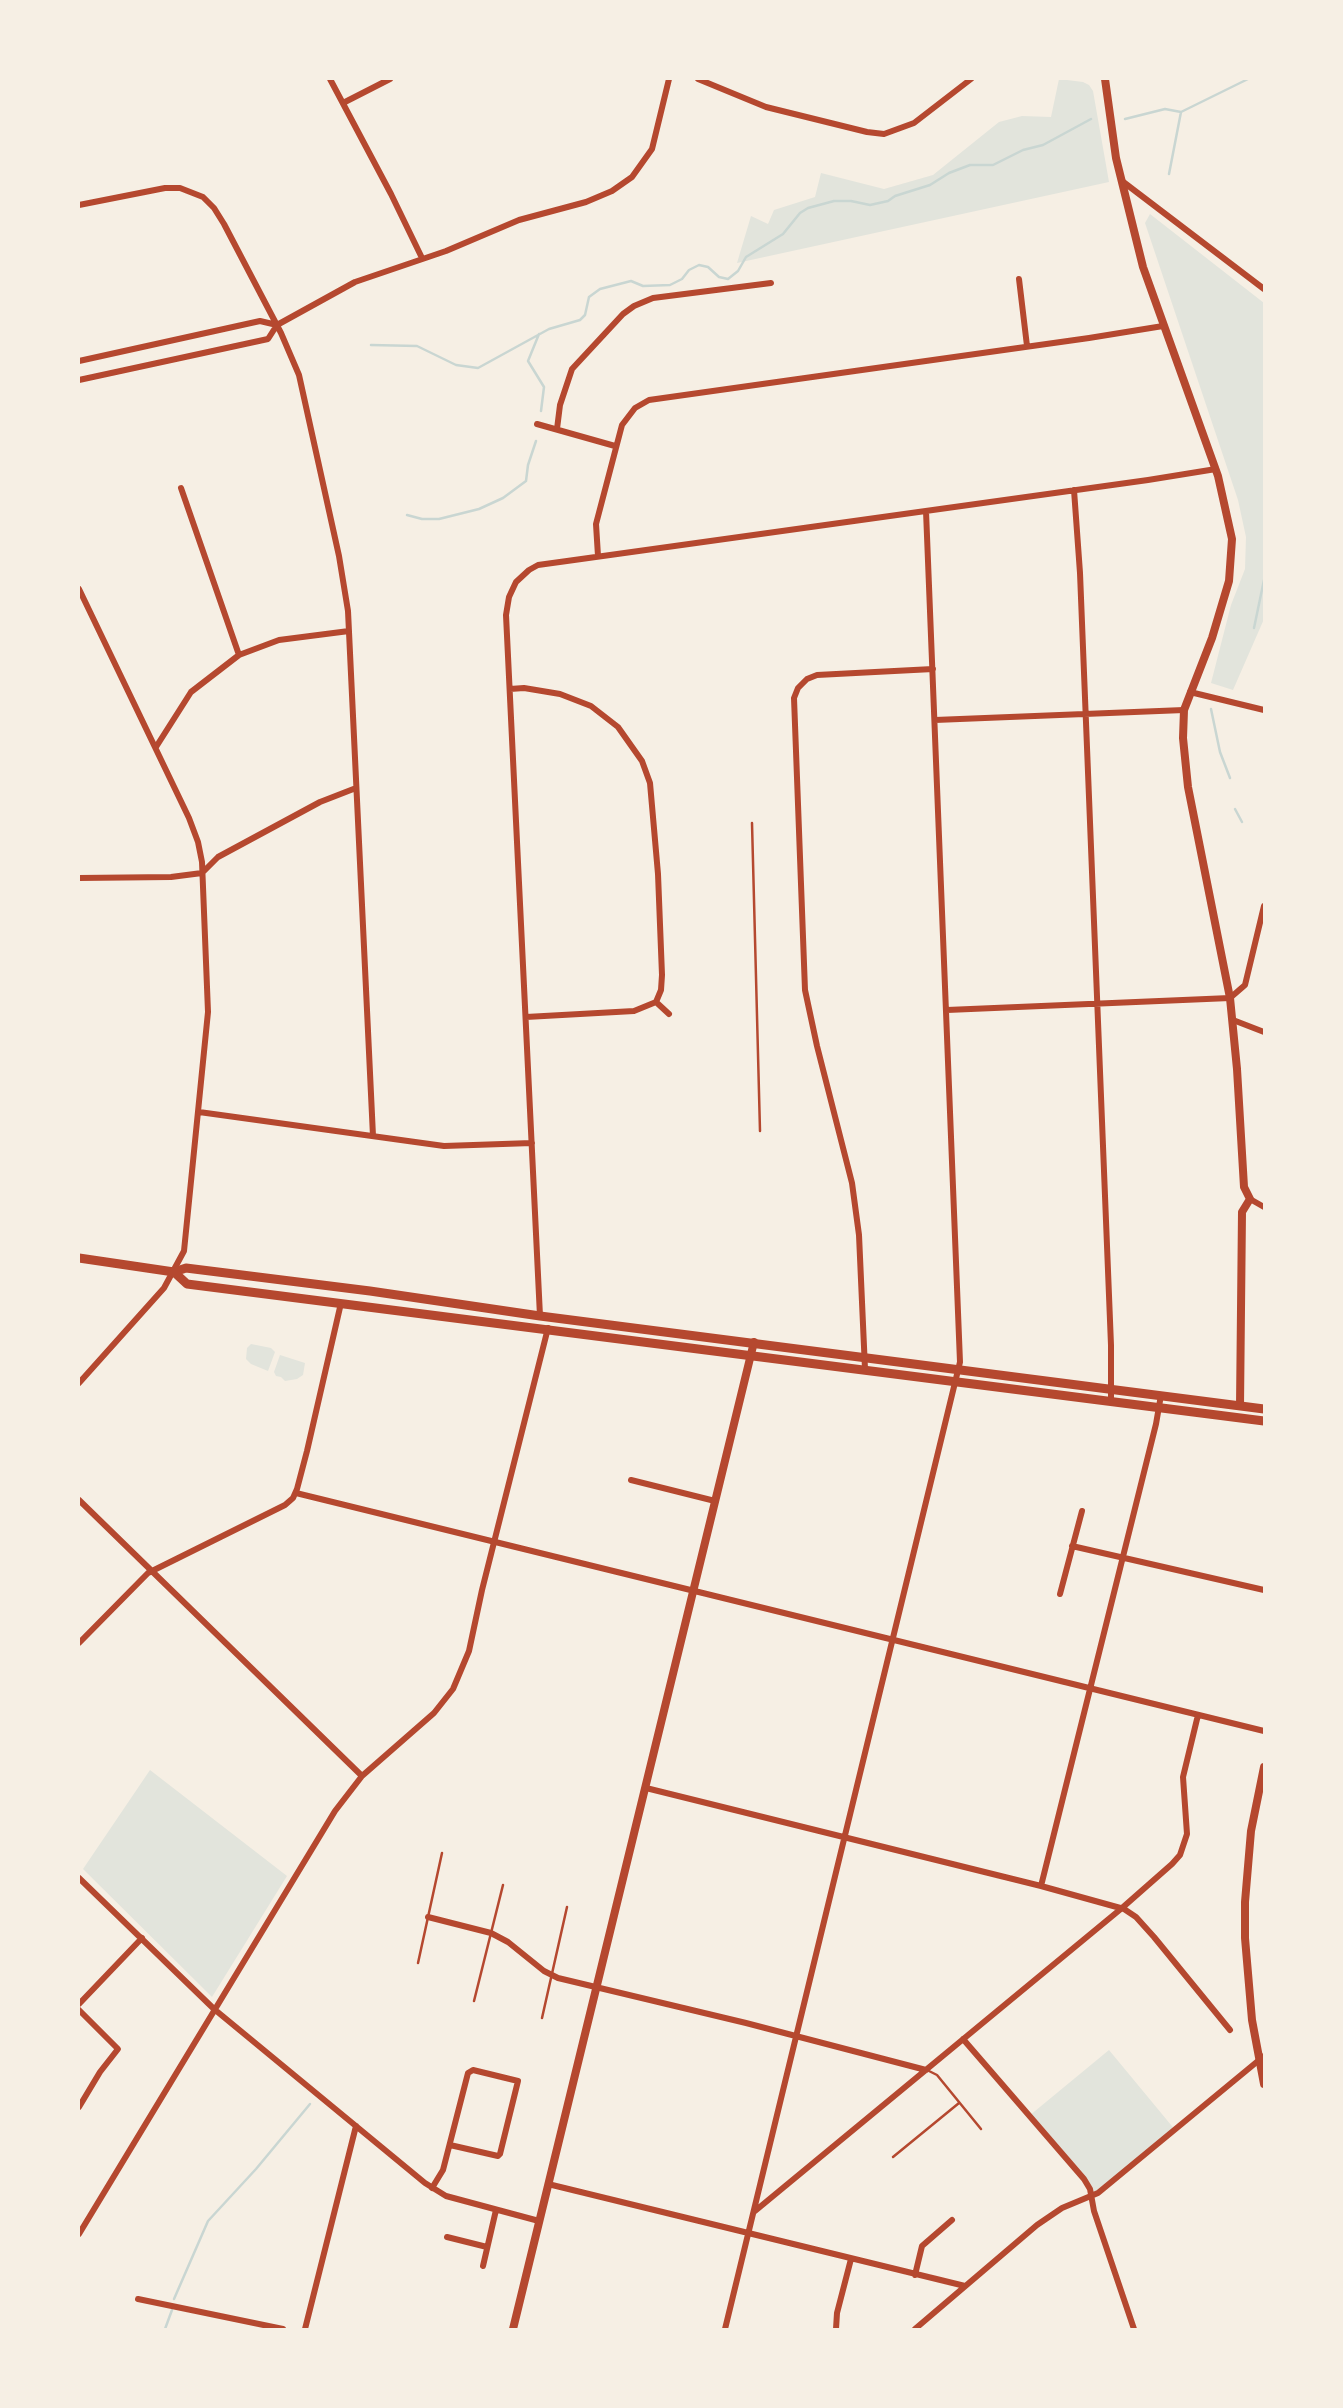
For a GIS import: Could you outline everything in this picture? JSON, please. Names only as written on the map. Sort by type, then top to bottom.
[{"type":"main road","points":[[79,1258],[174,1272],[186,1268],[1264,1409]]},
{"type":"main road","points":[[174,1272],[187,1284],[1111,1399],[1264,1421]]},
{"type":"street","points":[[330,79],[422,258]]},
{"type":"street","points":[[343,103],[390,79]]},
{"type":"street","points":[[79,380],[268,340],[277,325],[355,282],[446,251],[522,219],[595,199],[626,182],[642,166],[657,135],[669,79]]},
{"type":"street","points":[[698,79],[766,107],[884,134],[914,123],[971,79]]},
{"type":"street","points":[[1105,79],[1122,181],[1143,267],[1216,469],[1232,538],[1231,568],[1220,614],[1184,710],[1183,738],[1188,787],[1233,1020],[1244,1187],[1250,1199],[1264,1207]]},
{"type":"street","points":[[1122,181],[1264,289]]},
{"type":"street","points":[[79,205],[165,188],[180,188],[203,197],[224,224],[277,325],[291,353],[304,394],[341,563],[349,631],[373,1136]]},
{"type":"street","points":[[1019,279],[1027,346]]},
{"type":"street","points":[[557,429],[562,396],[572,369],[623,314],[634,306],[653,298],[771,283]]},
{"type":"street","points":[[79,361],[260,321],[277,325]]},
{"type":"street","points":[[598,555],[596,524],[615,446],[622,425],[632,412],[649,400],[1163,326]]},
{"type":"street","points":[[537,424],[615,446]]},
{"type":"street","points":[[540,1316],[506,615],[509,597],[516,582],[538,565],[598,555],[1216,469]]},
{"type":"street","points":[[181,488],[239,655]]},
{"type":"street","points":[[1074,490],[1080,573],[1111,1399]]},
{"type":"street","points":[[725,2329],[958,1369],[960,1343],[926,511]]},
{"type":"street","points":[[79,589],[195,831],[202,873],[208,1012],[184,1251],[163,1290],[79,1383]]},
{"type":"street","points":[[156,748],[191,692],[239,655],[279,640],[349,631]]},
{"type":"street","points":[[865,1369],[859,1235],[852,1183],[805,990],[794,698],[798,688],[807,679],[817,675],[933,669]]},
{"type":"street","points":[[510,689],[551,691],[591,706],[618,727],[645,767],[653,794],[658,874],[662,972],[661,990],[656,1002],[634,1011],[526,1017]]},
{"type":"street","points":[[1190,692],[1264,710]]},
{"type":"street","points":[[935,720],[1184,710]]},
{"type":"street","points":[[79,878],[178,877],[202,873],[218,857],[320,802],[356,788]]},
{"type":"street","points":[[947,1010],[1230,999],[1245,985],[1264,906]]},
{"type":"street","points":[[656,1002],[669,1014]]},
{"type":"street","points":[[1233,1020],[1264,1032]]},
{"type":"street","points":[[199,1112],[457,1146],[532,1143]]},
{"type":"street","points":[[1240,1406],[1241,1212],[1250,1199]]},
{"type":"street","points":[[79,1643],[144,1576],[285,1505],[296,1493],[341,1303]]},
{"type":"street","points":[[79,2234],[335,1811],[362,1776],[434,1713],[453,1689],[469,1651],[548,1328]]},
{"type":"street","points":[[513,2329],[754,1342]]},
{"type":"street","points":[[1041,1886],[1161,1395]]},
{"type":"street","points":[[631,1480],[715,1501]]},
{"type":"street","points":[[296,1493],[1264,1731]]},
{"type":"street","points":[[79,1500],[362,1776]]},
{"type":"street","points":[[1060,1594],[1082,1511]]},
{"type":"street","points":[[1072,1546],[1264,1590]]},
{"type":"street","points":[[754,2212],[1166,1870],[1185,1844],[1183,1777],[1198,1715]]},
{"type":"street","points":[[1264,1767],[1251,1831],[1245,1902],[1248,1985],[1264,2084]]},
{"type":"street","points":[[646,1788],[1122,1908],[1136,1917],[1154,1937],[1230,2031]]},
{"type":"street","points":[[79,1878],[214,2008],[432,2188],[446,2196],[539,2221]]},
{"type":"street","points":[[428,1917],[491,1933],[508,1942],[552,1975],[926,2070]]},
{"type":"street","points":[[79,2004],[142,1938]]},
{"type":"street","points":[[79,2010],[118,2049],[100,2072],[79,2107]]},
{"type":"street","points":[[963,2039],[1084,2179],[1092,2196],[1094,2211],[1134,2329]]},
{"type":"street","points":[[915,2329],[1045,2219],[1092,2196],[1119,2176],[1261,2059]]},
{"type":"street","points":[[432,2188],[443,2170],[468,2073],[473,2070],[518,2081],[498,2156],[450,2145]]},
{"type":"street","points":[[305,2329],[356,2126]]},
{"type":"street","points":[[548,2184],[965,2286]]},
{"type":"street","points":[[483,2266],[496,2210]]},
{"type":"street","points":[[915,2275],[922,2246],[951,2220]]},
{"type":"street","points":[[446,2238],[487,2247]]},
{"type":"street","points":[[836,2329],[837,2313],[850,2259]]},
{"type":"street","points":[[138,2299],[283,2329]]},
{"type":"lane","points":[[752,823],[760,1131]]},
{"type":"lane","points":[[418,1963],[442,1853]]},
{"type":"lane","points":[[474,2001],[503,1885]]},
{"type":"lane","points":[[542,2018],[567,1907]]},
{"type":"lane","points":[[926,2070],[937,2075],[981,2129]]},
{"type":"lane","points":[[893,2157],[959,2103]]},
{"type":"shaded area","points":[[1059,79],[1083,82],[1093,91],[1109,182],[737,263],[751,216],[768,224],[774,210],[815,197],[821,173],[884,189],[933,175],[999,122],[1022,116],[1051,117]]},
{"type":"shaded area","points":[[1150,214],[1264,303],[1264,619],[1233,690],[1211,683],[1231,605],[1245,569],[1246,537],[1238,500],[1145,223]]},
{"type":"shaded area","points":[[251,1344],[271,1348],[275,1352],[268,1371],[246,1359],[247,1348]]},
{"type":"shaded area","points":[[280,1355],[305,1363],[303,1375],[285,1381],[276,1376],[274,1372]]},
{"type":"shaded area","points":[[150,1770],[287,1876],[212,1997],[83,1869]]},
{"type":"shaded area","points":[[1109,2050],[1176,2131],[1092,2196],[1090,2189],[1029,2116]]},
{"type":"waterway","points":[[1125,119],[1165,109],[1181,112],[1248,79]]},
{"type":"waterway","points":[[1169,174],[1181,112]]},
{"type":"waterway","points":[[371,345],[417,346],[456,365],[478,368],[549,329],[580,320],[585,315],[589,297],[600,289],[631,281],[643,286],[670,285],[699,265],[708,267],[719,277],[728,279],[738,271],[746,257],[783,234],[800,213],[808,208],[834,201],[870,205],[888,201],[895,196],[930,185],[949,173],[970,165],[993,165],[1023,150],[1043,145],[1091,119]]},
{"type":"waterway","points":[[539,334],[528,361],[544,387],[541,411]]},
{"type":"waterway","points":[[407,515],[422,519],[439,519],[479,509],[503,498],[526,481],[536,441]]},
{"type":"waterway","points":[[1254,628],[1264,580]]},
{"type":"waterway","points":[[1211,709],[1220,752],[1230,778]]},
{"type":"waterway","points":[[1235,809],[1242,822]]},
{"type":"waterway","points":[[174,2299],[208,2221],[310,2104]]},
{"type":"waterway","points":[[165,2329],[172,2310]]}]
